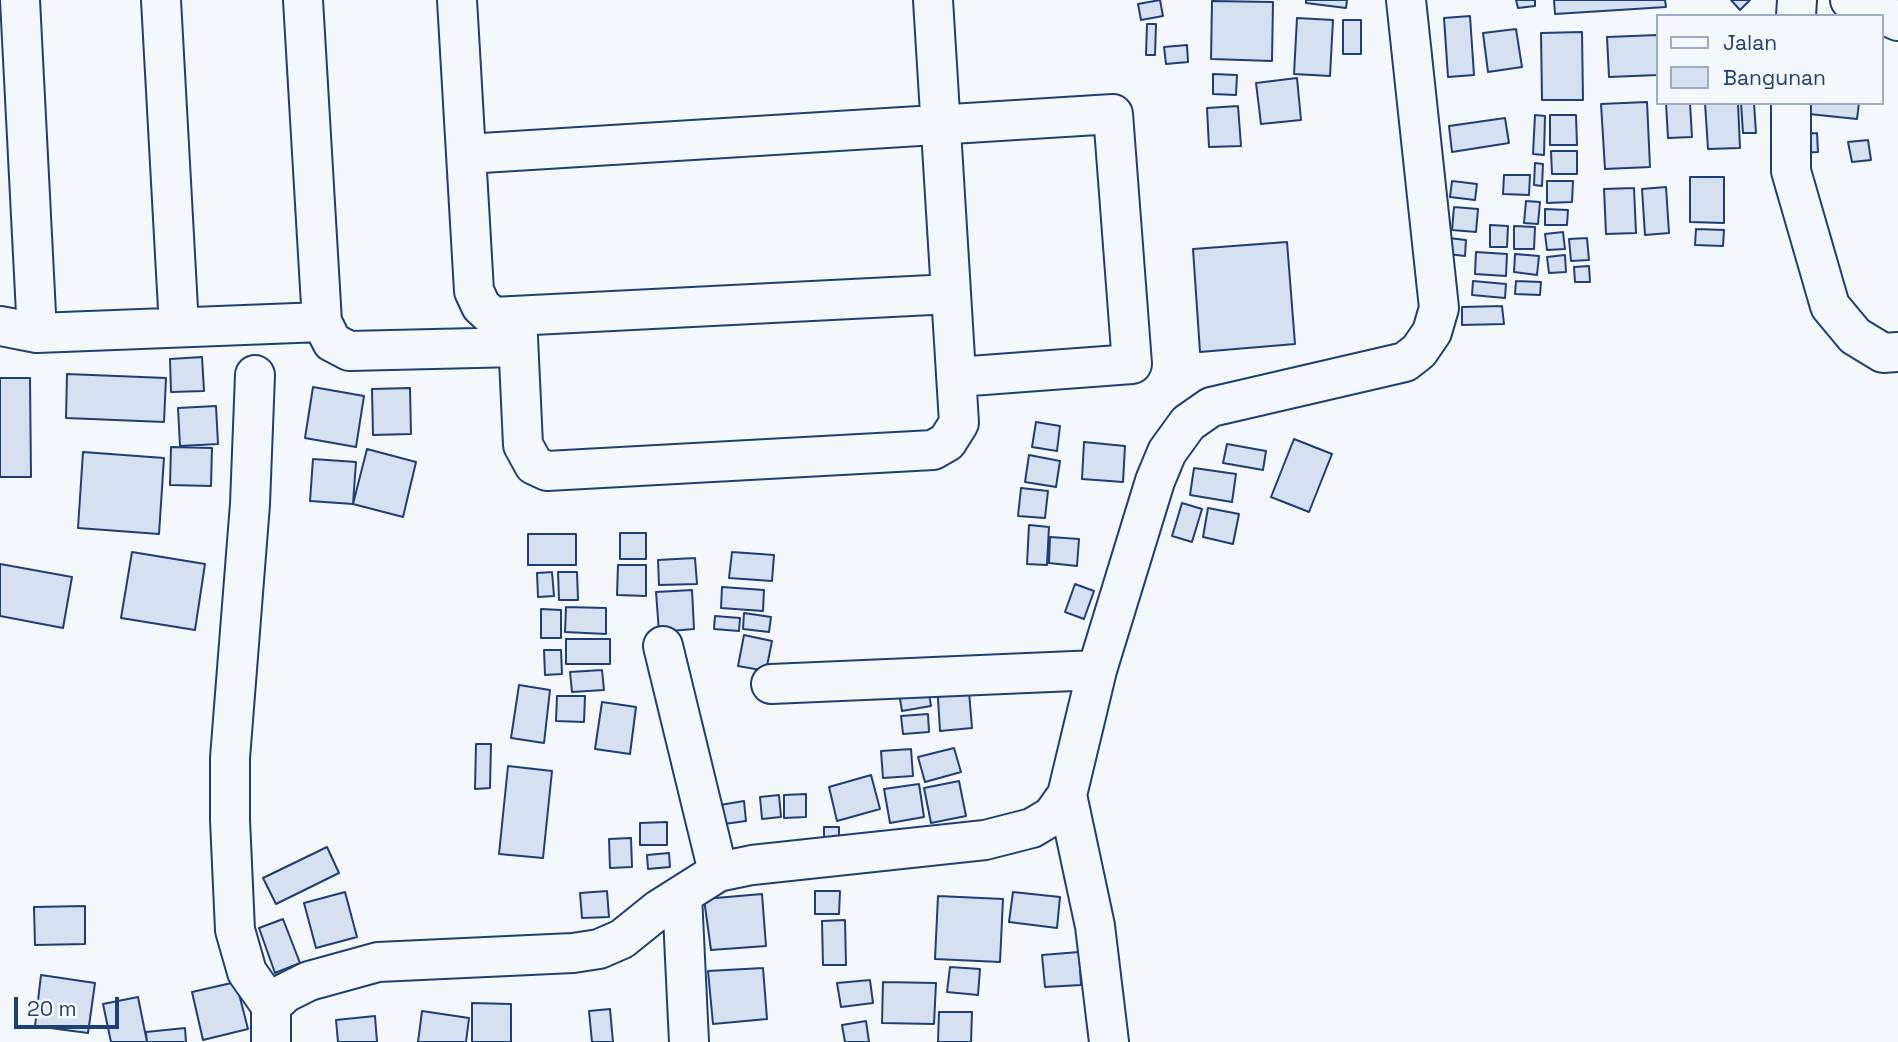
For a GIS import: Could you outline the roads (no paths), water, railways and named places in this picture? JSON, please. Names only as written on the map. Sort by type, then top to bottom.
[{"type":"street","points":[[20,0],[37,334]]},
{"type":"street","points":[[161,0],[179,327]]},
{"type":"street","points":[[303,0],[322,322],[332,342],[349,351],[518,331],[951,294]]},
{"type":"street","points":[[457,0],[474,291],[481,306],[493,317],[518,331]]},
{"type":"street","points":[[518,331],[523,444],[534,465],[547,471],[933,450],[947,442],[959,423],[933,0]]},
{"type":"street","points":[[271,1024],[285,993],[309,981],[378,962],[573,954],[599,949],[622,939],[718,872],[994,838],[1032,828],[1052,816],[1067,795],[1097,670],[1155,481],[1167,452],[1188,423],[1212,407],[1405,362],[1419,351],[1432,332],[1438,308],[1406,0]]},
{"type":"street","points":[[1850,0],[1882,14]]},
{"type":"street","points":[[1791,105],[1791,171],[1830,306],[1855,337],[1884,353],[1898,352]]},
{"type":"street","points":[[466,154],[1113,114],[1132,364],[957,377]]},
{"type":"street","points":[[0,326],[37,334],[322,322]]},
{"type":"street","points":[[255,376],[250,504],[230,758],[230,820],[235,930],[247,972],[271,1024]]},
{"type":"street","points":[[663,646],[718,872]]},
{"type":"street","points":[[771,684],[1097,670]]},
{"type":"street","points":[[1067,795],[1095,926],[1109,1042]]},
{"type":"street","points":[[682,895],[689,1042]]}]
